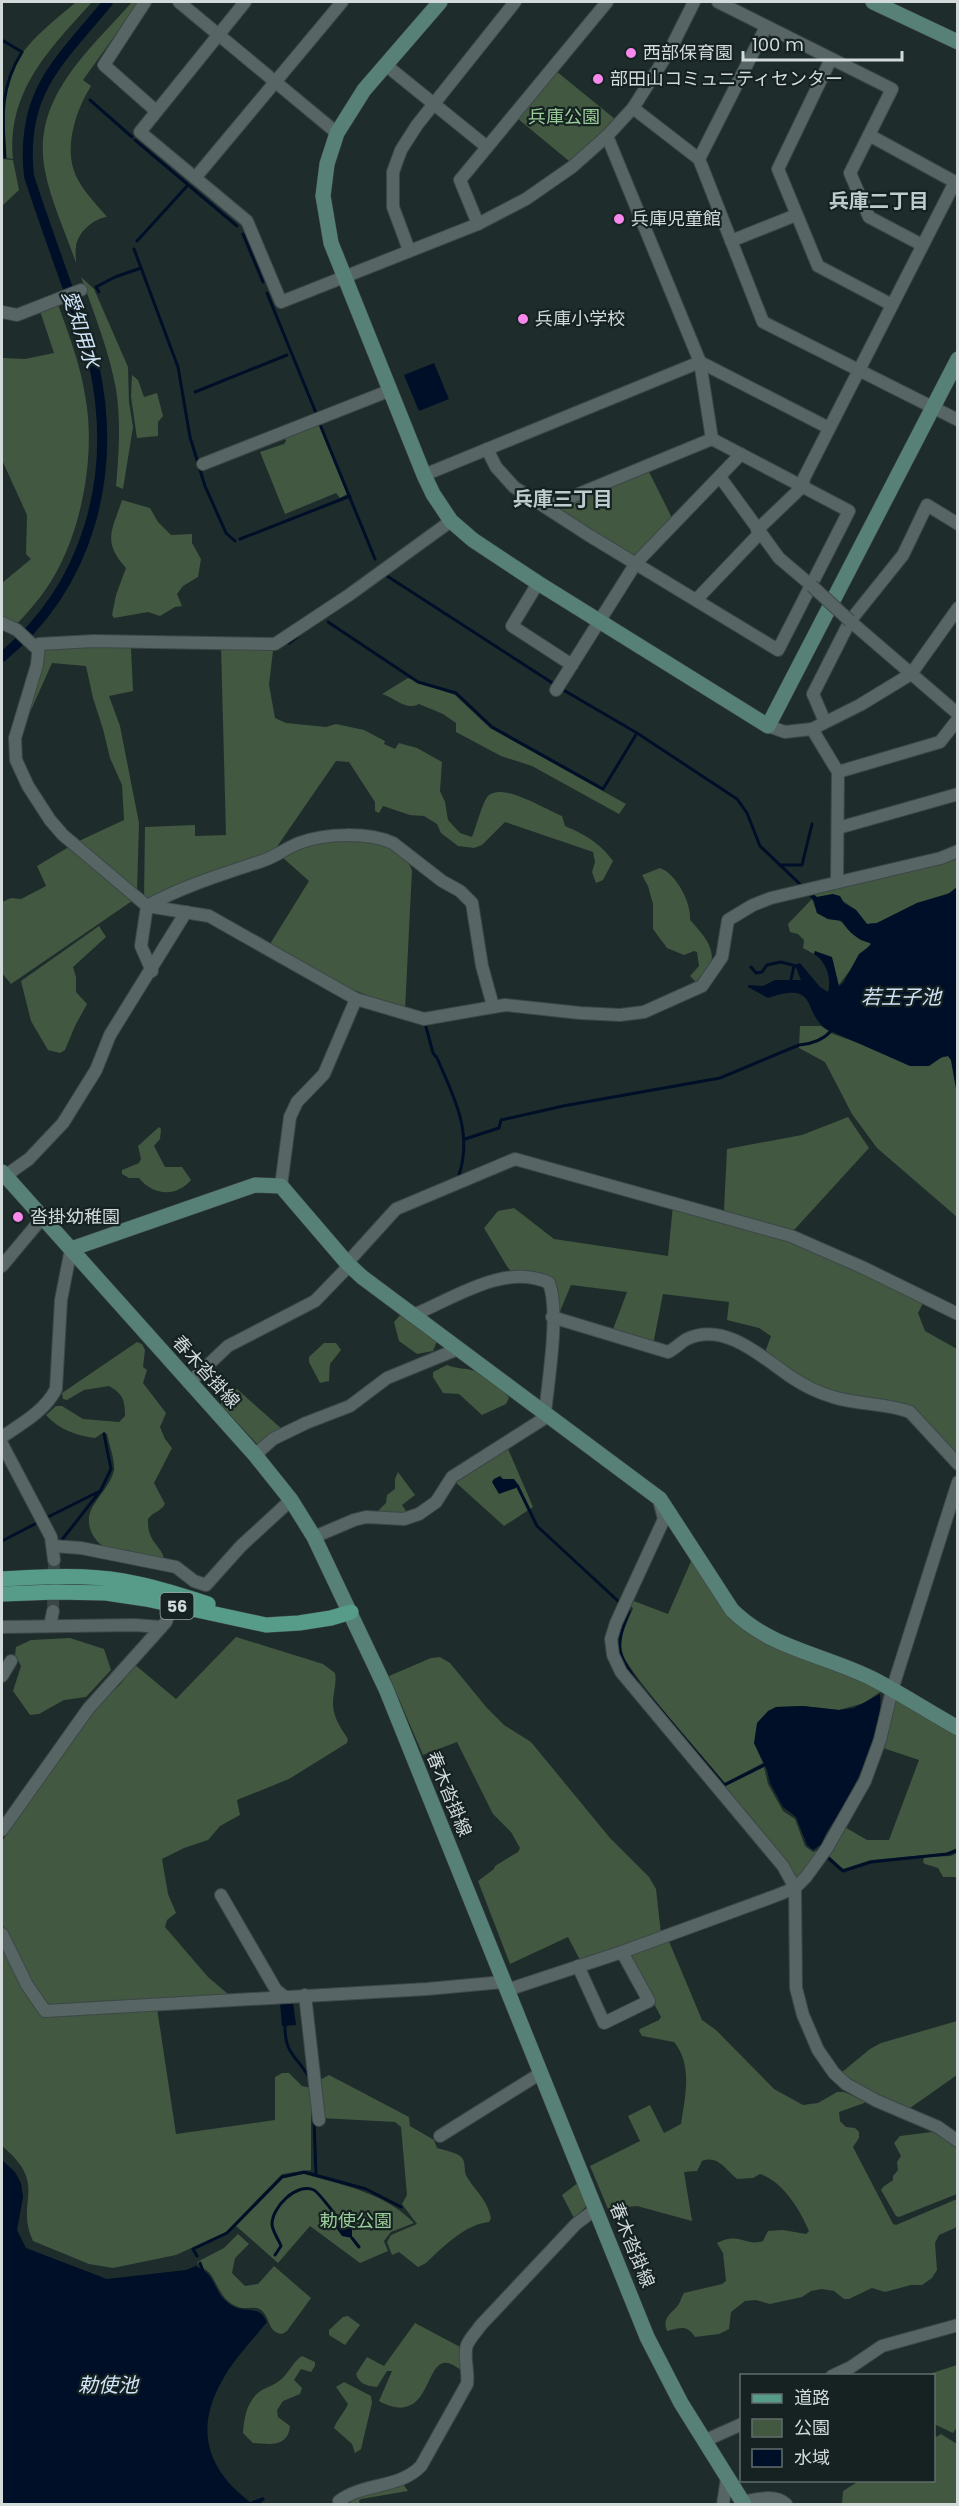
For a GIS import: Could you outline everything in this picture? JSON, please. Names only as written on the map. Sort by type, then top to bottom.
[{"type":"main road","name":"56","points":[[2,1578],[121,1581],[158,1588],[255,1617],[315,1614],[349,1608]]},
{"type":"main road","name":"56","points":[[2,1594],[87,1592],[126,1596],[266,1625],[331,1618],[349,1608]]},
{"type":"street","points":[[145,2],[104,65],[156,111]]},
{"type":"street","points":[[179,2],[337,133]]},
{"type":"street","points":[[245,2],[140,132],[247,221],[282,302],[478,224],[526,199],[572,167],[608,136],[633,108],[670,50],[694,2]]},
{"type":"street","points":[[195,178],[342,2]]},
{"type":"street","points":[[440,2],[364,90],[337,133],[327,164],[323,196],[329,235],[344,276],[424,475],[433,494],[451,521],[473,540],[538,583],[768,726],[786,732],[812,729],[825,723],[911,674],[957,608]]},
{"type":"street","points":[[409,250],[393,207],[393,172],[408,138],[515,2]]},
{"type":"street","points":[[478,224],[460,180],[607,2]]},
{"type":"street","points":[[718,2],[892,89],[850,173],[868,217],[922,244]]},
{"type":"street","points":[[884,4],[957,42]]},
{"type":"street","points":[[699,159],[766,27]]},
{"type":"street","points":[[831,59],[778,169],[819,266],[892,305]]},
{"type":"street","points":[[387,66],[487,147]]},
{"type":"street","points":[[633,108],[699,159],[763,322],[957,420]]},
{"type":"street","points":[[696,600],[803,486],[804,478],[829,428],[955,182],[869,135]]},
{"type":"street","points":[[608,136],[700,362],[712,439]]},
{"type":"street","points":[[731,241],[796,215]]},
{"type":"street","points":[[2,312],[16,315],[81,290]]},
{"type":"street","points":[[768,726],[957,359]]},
{"type":"street","points":[[424,475],[700,362],[829,428]]},
{"type":"street","points":[[203,464],[391,390]]},
{"type":"street","points":[[487,449],[496,467],[514,487],[778,650],[849,511],[712,439],[547,507]]},
{"type":"street","points":[[558,687],[636,563],[741,454]]},
{"type":"street","points":[[720,477],[779,558],[957,716],[940,742],[838,772]]},
{"type":"street","points":[[825,723],[813,694],[850,621],[903,555],[927,505],[957,524]]},
{"type":"street","points":[[451,521],[349,595],[275,644],[93,641],[39,644],[37,665],[15,738],[16,760],[28,786],[50,820],[63,835],[147,906],[208,916],[356,999],[424,1018],[493,1006],[621,1015],[644,1012],[702,986],[722,957],[728,920],[737,913],[771,898],[837,880],[941,858],[957,851]]},
{"type":"street","points":[[538,583],[512,626],[572,665]]},
{"type":"street","points":[[2,623],[16,630],[35,647]]},
{"type":"street","points":[[812,729],[838,772],[837,880]]},
{"type":"street","points":[[838,828],[957,794]]},
{"type":"street","points":[[147,906],[166,895],[270,858],[308,839],[360,835],[377,837],[393,843],[442,881],[460,891],[472,903],[482,966],[493,1006]]},
{"type":"street","points":[[147,906],[141,946],[152,971]]},
{"type":"street","points":[[3,1174],[29,1159],[63,1123],[96,1070],[110,1035],[152,971],[186,912]]},
{"type":"street","points":[[281,1186],[290,1117],[297,1102],[324,1074],[356,999]]},
{"type":"street","points":[[189,1383],[228,1346],[315,1301],[345,1270],[347,1263],[396,1209],[502,1162],[515,1159],[791,1236],[864,1268],[957,1314]]},
{"type":"street","name":"春木沓掛線","points":[[3,1174],[255,1455],[291,1500],[314,1537],[386,1689],[651,2345],[666,2378],[743,2503]]},
{"type":"street","points":[[2,1437],[36,1414],[52,1397],[56,1389],[61,1300],[71,1249],[255,1185],[281,1186],[347,1263],[362,1277],[660,1500],[732,1611],[747,1625],[775,1641],[872,1678],[957,1728]]},
{"type":"street","points":[[2,1266],[43,1217]]},
{"type":"street","points":[[413,1315],[493,1281],[528,1279],[549,1283],[552,1317],[546,1415]]},
{"type":"street","points":[[552,1317],[668,1352],[687,1339],[714,1335],[727,1337],[759,1354],[794,1379],[831,1397],[859,1404],[900,1408],[910,1412],[957,1464]]},
{"type":"street","points":[[255,1455],[273,1439],[350,1406],[387,1378],[458,1350]]},
{"type":"street","points":[[314,1537],[366,1517],[404,1519],[419,1514],[436,1502],[452,1477],[546,1415]]},
{"type":"street","points":[[2,1444],[51,1537],[54,1560]]},
{"type":"street","points":[[2,1934],[27,1985],[45,2011],[305,1995],[505,1986],[622,1952],[795,1888],[826,1848],[865,1781],[880,1740],[892,1690],[957,1482]]},
{"type":"street","points":[[53,1546],[81,1548],[176,1567],[194,1581],[206,1585],[242,1546],[291,1500]]},
{"type":"street","points":[[660,1500],[664,1519],[616,1623],[610,1639],[613,1655],[621,1672],[663,1724],[774,1853],[795,1888],[796,1988],[803,2015],[818,2050],[834,2073],[846,2084],[877,2101],[938,2127],[957,2141]]},
{"type":"street","points":[[2,1830],[88,1709],[166,1622],[172,1605]]},
{"type":"street","points":[[50,1626],[53,1611]]},
{"type":"street","points":[[2,1627],[135,1625],[161,1627]]},
{"type":"street","points":[[2,1676],[11,1661]]},
{"type":"street","points":[[221,1895],[276,1990],[285,1997]]},
{"type":"street","points":[[578,1966],[604,2023],[649,2001],[622,1952]]},
{"type":"street","points":[[305,1995],[319,2120]]},
{"type":"street","points":[[440,2136],[541,2073]]},
{"type":"street","points":[[341,2505],[339,2501],[349,2493],[389,2484],[411,2474],[421,2466],[467,2385],[469,2372],[466,2348],[469,2342],[576,2224],[596,2209]]},
{"type":"street","points":[[836,2374],[852,2367],[882,2346],[957,2325]]},
{"type":"street","points":[[704,2441],[740,2424]]},
{"type":"street","points":[[723,2505],[727,2478]]},
{"type":"street","points":[[743,2503],[765,2498],[781,2499],[786,2505]]},
{"type":"green space","points":[[76,2],[92,2],[34,72],[17,112],[13,134],[13,159],[6,158],[5,98],[14,67],[37,36]]},
{"type":"green space","points":[[132,2],[139,2],[83,80],[91,86],[80,106],[73,130],[72,165],[82,187],[107,217],[92,223],[79,237],[76,263],[45,171],[43,145],[47,121],[55,98],[67,78]]},
{"type":"green space","name":"兵庫公園","points":[[556,71],[615,119],[594,141],[569,161],[517,118]]},
{"type":"green space","points":[[2,159],[13,160],[19,190],[2,206]]},
{"type":"green space","points":[[81,277],[94,289],[128,367],[129,402],[133,427],[123,489],[116,486],[119,413],[116,389],[105,346]]},
{"type":"green space","points":[[57,302],[83,383],[88,417],[88,464],[79,513],[63,558],[45,590],[16,625],[2,619],[2,583],[31,559],[26,554],[27,515],[2,460],[2,358],[25,359],[54,353],[39,308]]},
{"type":"green space","points":[[132,375],[138,380],[144,397],[157,393],[163,416],[158,422],[158,436],[137,438],[131,397]]},
{"type":"green space","points":[[318,423],[347,494],[340,498],[336,493],[285,514],[260,452],[284,444],[286,441],[284,436]]},
{"type":"green space","points":[[649,472],[672,518],[637,554],[630,555],[561,512],[561,506]]},
{"type":"green space","points":[[122,500],[150,508],[158,522],[171,535],[192,534],[192,543],[201,559],[198,577],[183,586],[177,594],[182,606],[175,607],[160,616],[148,612],[114,618],[112,615],[116,595],[126,568],[114,550],[111,536]]},
{"type":"green space","points":[[128,645],[131,648],[133,691],[109,696],[120,726],[139,823],[137,892],[79,841],[124,820],[122,785],[110,758],[86,666],[52,663],[22,730],[46,646]]},
{"type":"green space","points":[[221,646],[269,647],[273,651],[269,685],[275,718],[286,723],[326,727],[336,724],[364,730],[395,749],[399,743],[417,748],[442,762],[440,791],[445,802],[448,820],[460,833],[472,837],[488,796],[503,792],[513,794],[562,816],[565,826],[598,844],[613,861],[603,880],[596,883],[592,872],[595,862],[593,852],[505,822],[482,845],[474,848],[458,846],[441,833],[437,824],[424,816],[410,815],[383,806],[379,813],[375,811],[375,802],[349,762],[336,761],[274,851],[149,901],[144,898],[145,827],[195,825],[195,836],[226,835]]},
{"type":"green space","points":[[408,678],[455,695],[490,728],[626,804],[619,814],[532,766],[501,756],[456,732],[456,723],[443,714],[419,704],[405,705],[382,694]]},
{"type":"green space","points":[[343,839],[374,842],[392,847],[400,852],[412,870],[405,1010],[346,987],[270,944],[309,881],[281,856],[299,845]]},
{"type":"green space","points":[[72,845],[132,901],[11,984],[2,973],[2,902],[11,898],[21,899],[46,886],[37,866]]},
{"type":"green space","points":[[957,855],[956,891],[917,903],[877,923],[867,924],[856,910],[833,894],[817,897],[810,892]]},
{"type":"green space","points":[[660,868],[672,877],[682,891],[689,906],[690,920],[706,940],[711,951],[711,964],[696,982],[690,976],[699,966],[697,952],[684,955],[667,948],[653,929],[653,904],[642,875]]},
{"type":"green space","points":[[812,899],[817,913],[828,919],[839,920],[860,940],[871,943],[838,986],[833,961],[815,951],[814,954],[803,948],[804,940],[798,934],[790,932],[788,924]]},
{"type":"green space","points":[[99,926],[106,937],[73,967],[76,992],[87,1004],[65,1050],[60,1053],[48,1050],[31,1021],[21,981]]},
{"type":"green space","points":[[800,1026],[821,1026],[833,1034],[875,1049],[910,1066],[948,1056],[951,1060],[958,1095],[957,1217],[877,1148],[852,1114],[825,1062],[799,1048]]},
{"type":"green space","points":[[848,1117],[869,1148],[795,1229],[787,1232],[726,1214],[724,1209],[727,1149],[802,1135]]},
{"type":"green space","points":[[159,1127],[161,1129],[160,1139],[154,1146],[165,1167],[182,1167],[191,1180],[185,1186],[172,1192],[158,1191],[139,1178],[129,1178],[122,1174],[122,1170],[139,1163],[141,1159],[138,1146]]},
{"type":"green space","points":[[673,1205],[778,1234],[924,1301],[918,1313],[925,1331],[957,1349],[957,1461],[914,1412],[829,1394],[764,1355],[771,1336],[759,1328],[727,1320],[729,1302],[663,1294],[653,1345],[612,1332],[627,1292],[571,1285],[558,1316],[554,1288],[517,1276],[508,1268],[484,1228],[498,1211],[514,1208],[554,1239],[668,1256]]},
{"type":"green space","points":[[403,1312],[437,1341],[433,1351],[417,1354],[399,1341],[394,1322]]},
{"type":"green space","points":[[137,1342],[142,1344],[145,1350],[143,1367],[147,1370],[143,1383],[166,1413],[160,1427],[172,1448],[154,1483],[165,1504],[148,1519],[150,1534],[165,1562],[128,1550],[112,1550],[96,1540],[90,1529],[89,1516],[114,1470],[107,1434],[104,1432],[95,1438],[81,1436],[62,1428],[46,1415],[56,1406],[62,1406],[83,1419],[119,1422],[125,1416],[124,1402],[120,1395],[109,1386],[84,1390],[67,1400],[63,1399],[62,1393]]},
{"type":"green space","points":[[324,1343],[336,1343],[341,1350],[330,1364],[329,1381],[320,1383],[309,1362],[309,1357]]},
{"type":"green space","points":[[447,1365],[475,1371],[489,1378],[509,1398],[506,1404],[482,1415],[459,1394],[443,1393],[433,1377],[433,1372]]},
{"type":"green space","points":[[237,1389],[283,1430],[261,1445],[257,1444],[221,1405],[221,1400]]},
{"type":"green space","points":[[506,1444],[533,1507],[504,1526],[452,1479]]},
{"type":"green space","points":[[398,1472],[415,1495],[402,1505],[408,1514],[381,1515],[378,1511],[386,1503],[387,1495],[395,1489]]},
{"type":"green space","points":[[692,1559],[736,1622],[754,1636],[883,1690],[864,1703],[839,1710],[802,1706],[776,1707],[754,1743],[763,1763],[725,1783],[635,1674],[620,1648],[633,1608],[629,1605],[631,1600],[668,1614]]},
{"type":"green space","points":[[236,1637],[323,1664],[335,1673],[334,1713],[348,1739],[347,1743],[289,1779],[237,1800],[240,1815],[220,1826],[208,1840],[162,1859],[168,1894],[176,1913],[167,1920],[165,1927],[208,1977],[228,1994],[49,2009],[28,1981],[22,1962],[2,1924],[2,1841],[41,1786],[59,1752],[104,1695],[118,1687],[134,1664],[176,1699]]},
{"type":"green space","points":[[70,1638],[104,1649],[111,1670],[86,1697],[64,1700],[39,1714],[30,1715],[13,1691],[21,1666],[15,1655],[16,1647],[31,1640]]},
{"type":"green space","points":[[440,1657],[450,1663],[504,1725],[531,1742],[610,1838],[649,1877],[656,1889],[661,1934],[581,1962],[568,1937],[510,1964],[478,1881],[495,1866],[518,1852],[520,1848],[511,1832],[493,1814],[457,1742],[423,1755],[389,1676],[431,1658]]},
{"type":"green space","points":[[902,1700],[957,1735],[957,1848],[947,1853],[871,1860],[843,1869],[827,1854],[843,1826],[867,1840],[889,1840],[919,1760],[883,1748],[895,1702]]},
{"type":"green space","points":[[764,1767],[768,1784],[783,1811],[795,1819],[805,1846],[813,1852],[819,1850],[796,1881],[787,1861],[724,1787]]},
{"type":"green space","points":[[957,1853],[957,1877],[943,1877],[938,1868],[923,1862],[924,1857],[951,1856]]},
{"type":"green space","points":[[668,1939],[702,2020],[716,2030],[774,2089],[803,2105],[818,2103],[837,2092],[844,2092],[867,2102],[839,2112],[840,2121],[846,2127],[855,2128],[859,2132],[859,2138],[853,2147],[893,2224],[896,2225],[957,2199],[957,2227],[939,2235],[935,2243],[937,2270],[932,2278],[922,2285],[911,2285],[885,2292],[872,2288],[849,2299],[844,2299],[834,2291],[822,2289],[811,2291],[802,2297],[770,2304],[756,2300],[745,2301],[731,2312],[729,2329],[719,2334],[695,2337],[686,2329],[667,2331],[667,2318],[684,2293],[726,2281],[723,2253],[717,2243],[731,2238],[751,2242],[763,2241],[768,2231],[783,2230],[806,2234],[809,2231],[795,2205],[776,2183],[760,2174],[753,2178],[737,2179],[721,2164],[713,2160],[702,2161],[697,2171],[684,2172],[692,2221],[637,2206],[608,2209],[590,2166],[640,2141],[628,2116],[650,2105],[664,2133],[681,2124],[686,2082],[684,2061],[674,2042],[642,2036],[639,2031],[661,2017],[628,1955]]},
{"type":"green space","points":[[2,1940],[45,2014],[157,2008],[176,2134],[275,2120],[275,2077],[282,2073],[289,2073],[302,2086],[311,2088],[311,2170],[282,2174],[226,2232],[176,2255],[113,2268],[89,2264],[33,2241],[28,2227],[28,2183],[16,2160],[2,2146]]},
{"type":"green space","points":[[957,2021],[957,2075],[910,2108],[866,2089],[841,2073],[881,2043]]},
{"type":"green space","points":[[329,2075],[409,2117],[410,2126],[434,2140],[437,2148],[460,2156],[467,2177],[487,2206],[491,2218],[489,2222],[463,2232],[418,2267],[399,2252],[392,2255],[387,2242],[391,2235],[417,2224],[402,2204],[407,2195],[401,2127],[395,2122],[321,2118],[318,2081]]},
{"type":"green space","points":[[932,2132],[957,2149],[957,2194],[899,2217],[896,2216],[881,2190],[893,2180],[898,2170],[897,2162],[901,2156],[894,2143],[900,2136]]},
{"type":"green space","name":"勅使公園","points":[[304,2174],[377,2197],[403,2213],[414,2223],[391,2232],[384,2241],[388,2251],[360,2263],[310,2226],[278,2263],[236,2226],[283,2178]]},
{"type":"green space","points":[[579,2182],[588,2205],[574,2218],[562,2195]]},
{"type":"green space","points":[[238,2234],[249,2244],[235,2258],[232,2273],[245,2286],[258,2284],[274,2266],[311,2298],[287,2331],[282,2334],[271,2328],[261,2310],[238,2307],[228,2301],[208,2271],[197,2262],[224,2248]]},
{"type":"green space","points":[[348,2316],[360,2325],[345,2345],[329,2335],[329,2330],[343,2317]]},
{"type":"green space","points":[[415,2323],[462,2348],[464,2372],[449,2363],[440,2365],[417,2400],[408,2406],[396,2407],[379,2401],[392,2371],[387,2371],[377,2387],[364,2384],[356,2374],[367,2357],[384,2366]]},
{"type":"green space","points":[[302,2356],[315,2362],[315,2366],[311,2372],[301,2369],[294,2380],[302,2388],[300,2394],[283,2401],[277,2410],[278,2417],[290,2426],[286,2438],[277,2443],[253,2443],[243,2433],[245,2415],[253,2398],[282,2378]]},
{"type":"green space","points":[[957,2365],[957,2427],[953,2433],[935,2424],[935,2374],[929,2374]]},
{"type":"green space","points":[[344,2382],[371,2396],[372,2403],[361,2449],[355,2453],[352,2444],[334,2428],[348,2404],[336,2387]]},
{"type":"green space","points":[[941,2434],[957,2444],[957,2504],[842,2504],[843,2491],[857,2482],[935,2482],[935,2437]]},
{"type":"green space","points":[[403,2484],[408,2491],[361,2499],[360,2504],[350,2504],[351,2499]]},
{"type":"water","points":[[434,363],[449,399],[419,411],[404,375]]},
{"type":"water","name":"若王子池","points":[[957,887],[957,1095],[951,1060],[948,1056],[942,1057],[929,1066],[910,1066],[826,1029],[802,995],[784,993],[768,998],[748,987],[748,985],[763,986],[775,980],[801,980],[795,965],[800,963],[820,987],[828,992],[827,971],[822,961],[814,954],[815,951],[832,957],[839,986],[843,983],[859,954],[871,945],[854,935],[842,921],[828,919],[817,913],[814,901],[802,888],[817,897],[833,894],[840,896],[844,903],[856,910],[867,924],[877,923],[917,903],[948,894]]},
{"type":"water","points":[[500,1476],[503,1479],[514,1479],[517,1483],[516,1488],[499,1494],[492,1482]]},
{"type":"water","points":[[880,1694],[878,1725],[869,1755],[822,1844],[813,1850],[807,1845],[796,1817],[783,1807],[770,1783],[767,1770],[754,1743],[757,1723],[768,1711],[776,1707],[803,1706],[839,1710],[854,1708]]},
{"type":"water","points":[[293,2002],[296,2025],[282,2026],[280,2003]]},
{"type":"water","name":"勅使池","points":[[2,2160],[15,2172],[21,2183],[23,2197],[17,2230],[26,2248],[107,2279],[186,2270],[196,2266],[207,2273],[226,2302],[236,2308],[256,2311],[263,2316],[267,2322],[226,2373],[213,2399],[207,2432],[215,2463],[224,2476],[250,2502],[263,2497],[265,2499],[260,2504],[2,2504]]},
{"type":"water","points":[[338,2219],[352,2225],[352,2238],[342,2236],[337,2229]]},
{"type":"waterway","name":"愛知用水","points":[[2,657],[32,628],[56,596],[76,562],[90,525],[98,487],[102,447],[101,406],[94,365],[29,176],[28,147],[37,100],[47,80],[59,61],[108,2]]},
{"type":"waterway","points":[[2,40],[22,52],[6,90],[3,115],[5,157]]},
{"type":"waterway","points":[[90,100],[132,137]]},
{"type":"waterway","points":[[135,140],[237,226]]},
{"type":"waterway","points":[[137,241],[188,185]]},
{"type":"waterway","points":[[243,234],[263,282]]},
{"type":"waterway","points":[[134,249],[178,367],[190,437],[205,486],[226,533],[235,541]]},
{"type":"waterway","points":[[99,292],[96,287],[115,277],[141,268]]},
{"type":"waterway","points":[[267,293],[316,413]]},
{"type":"waterway","points":[[195,392],[287,355]]},
{"type":"waterway","points":[[319,422],[375,559]]},
{"type":"waterway","points":[[240,539],[350,496]]},
{"type":"waterway","points":[[384,574],[554,684]]},
{"type":"waterway","points":[[328,622],[418,682],[456,693],[492,727],[603,789],[637,733]]},
{"type":"waterway","points":[[289,643],[297,637]]},
{"type":"waterway","points":[[560,688],[637,733],[737,799],[747,813],[760,846],[802,886]]},
{"type":"waterway","points":[[780,865],[802,865],[812,824]]},
{"type":"waterway","points":[[751,967],[756,973],[762,972],[767,965],[781,962],[796,966]]},
{"type":"waterway","points":[[790,984],[794,966]]},
{"type":"waterway","points":[[425,1023],[433,1053],[450,1087],[460,1115],[464,1144],[459,1175]]},
{"type":"waterway","points":[[465,1139],[499,1128],[501,1120],[563,1106],[720,1078],[799,1045],[816,1041],[831,1031]]},
{"type":"waterway","points":[[61,1541],[101,1490],[111,1469],[104,1434]]},
{"type":"waterway","points":[[517,1485],[537,1526],[618,1601]]},
{"type":"waterway","points":[[48,1517],[100,1491]]},
{"type":"waterway","points":[[2,1541],[35,1524]]},
{"type":"waterway","points":[[629,1611],[622,1632],[620,1648],[625,1664],[638,1683]]},
{"type":"waterway","points":[[648,1695],[724,1785],[764,1765]]},
{"type":"waterway","points":[[828,1858],[843,1871],[871,1862],[947,1854],[958,1850]]},
{"type":"waterway","points":[[285,2026],[289,2050],[310,2079]]},
{"type":"waterway","points":[[314,2121],[316,2175]]},
{"type":"waterway","points":[[197,2256],[193,2249],[227,2233],[282,2177],[304,2172],[366,2189],[401,2207]]},
{"type":"waterway","points":[[275,2255],[281,2246],[272,2227],[273,2217],[276,2210],[293,2193],[307,2188],[314,2190],[338,2219]]},
{"type":"waterway","points":[[352,2238],[359,2247]]},
{"type":"waterway","points":[[200,2263],[203,2271]]},
{"type":"tunnel","points":[[53,1611],[54,1560]]},
{"type":"place","name":"西部保育園","points":[[631,53]]},
{"type":"place","name":"部田山コミュニティセンター","points":[[598,79]]},
{"type":"place","name":"兵庫児童館","points":[[619,219]]},
{"type":"place","name":"兵庫小学校","points":[[523,319]]},
{"type":"place","name":"沓掛幼稚園","points":[[18,1217]]},
{"type":"district","name":"兵庫二丁目","points":[[879,201]]},
{"type":"district","name":"兵庫三丁目","points":[[563,499]]}]
